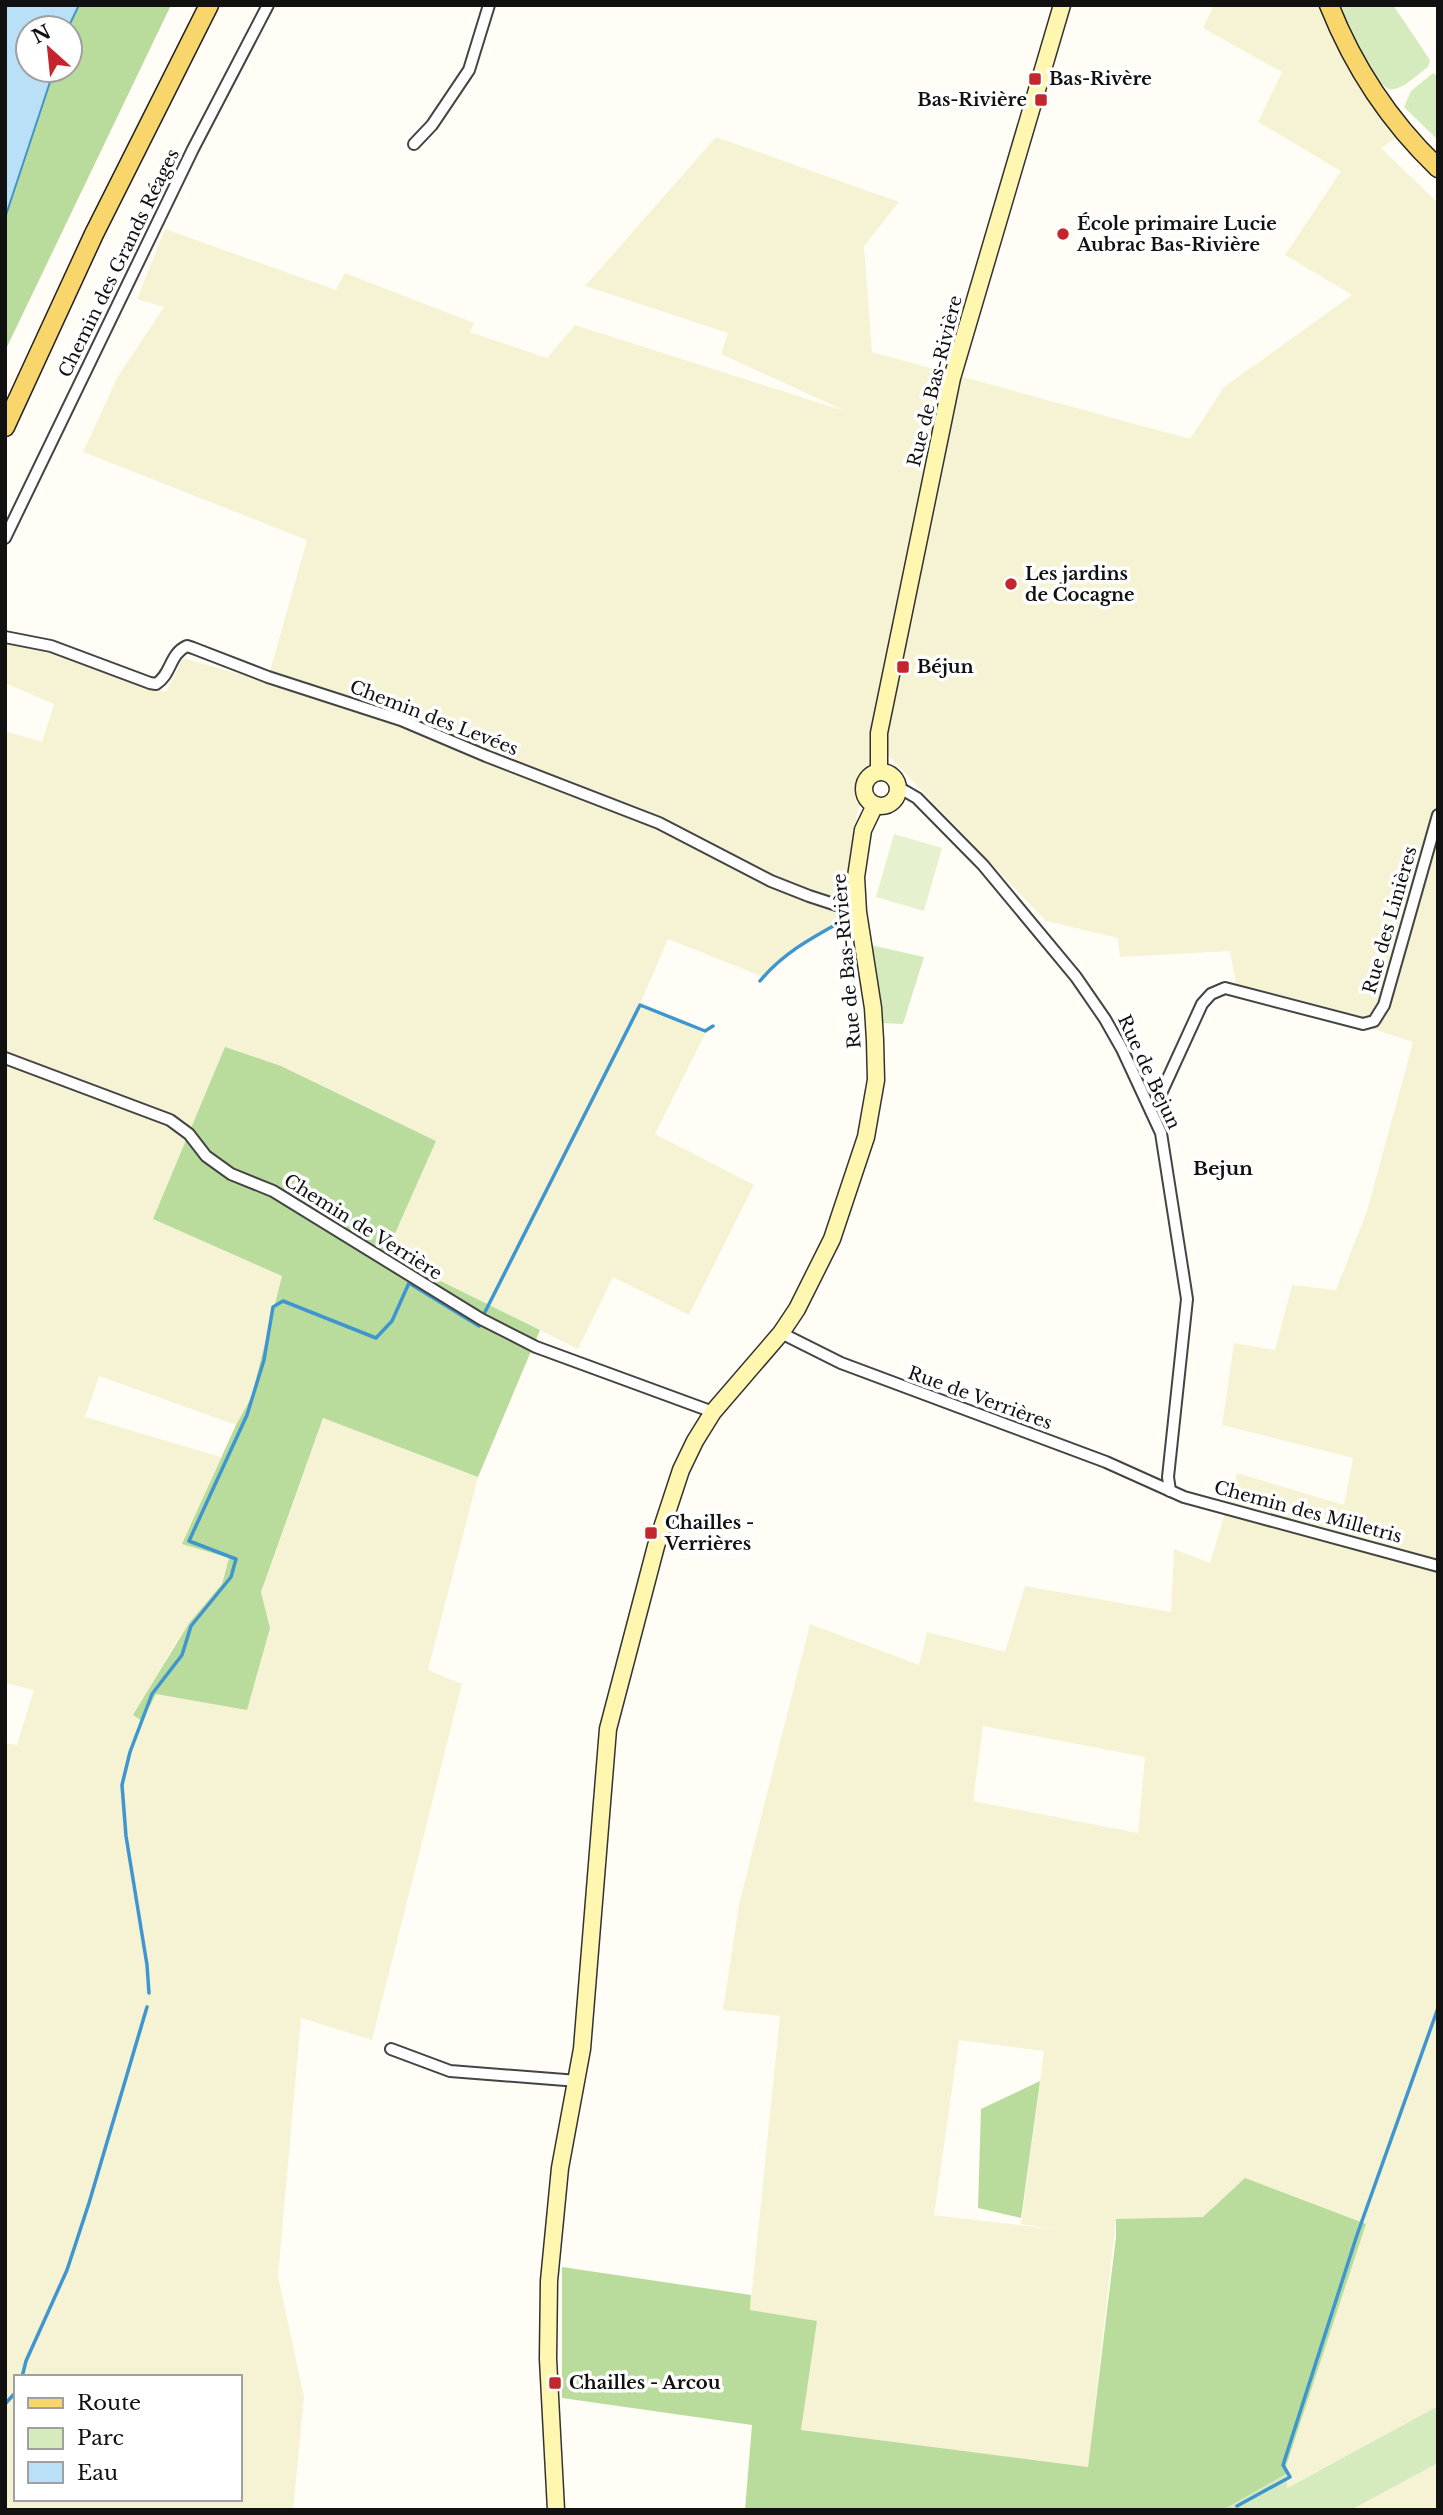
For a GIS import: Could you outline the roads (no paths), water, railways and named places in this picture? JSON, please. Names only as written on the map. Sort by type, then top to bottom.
[{"type":"main road","points":[[5,428],[94,234],[209,5]]},
{"type":"main road","points":[[1329,5],[1360,72],[1380,104],[1417,149],[1438,168]]},
{"type":"street","name":"Chemin des Grands Réages","points":[[5,538],[193,149],[268,5]]},
{"type":"street","points":[[414,144],[432,125],[469,69],[489,5]]},
{"type":"street","name":"Rue de Bas-Rivière","points":[[879,772],[879,733],[952,377],[1062,5]]},
{"type":"street","name":"Chemin des Levées","points":[[5,637],[51,646],[156,684],[166,676],[174,655],[187,646],[268,677],[401,720],[486,756],[659,822],[771,881],[858,912]]},
{"type":"street","points":[[879,772],[890,775],[897,784],[897,790],[890,803],[875,805],[865,797],[864,784],[867,778],[879,772]]},
{"type":"street","name":"Rue de Bejun","points":[[897,790],[917,798],[933,812],[983,865],[1076,977],[1105,1019],[1161,1133],[1187,1299],[1167,1477],[1170,1491]]},
{"type":"street","name":"Rue de Bas-Rivière","points":[[556,2510],[548,2320],[552,2239],[560,2168],[578,2081],[608,1729],[656,1546],[681,1470],[713,1412],[781,1333],[813,1279],[847,1197],[866,1137],[876,1080],[873,1008],[858,912],[856,877],[859,846],[875,805]]},
{"type":"street","name":"Rue des Linières","points":[[1149,1106],[1158,1100],[1202,1004],[1211,994],[1225,988],[1363,1024],[1374,1021],[1384,1005],[1438,815]]},
{"type":"street","name":"Chemin de Verrière","points":[[5,1058],[170,1120],[189,1134],[206,1156],[231,1174],[273,1191],[471,1313],[536,1347],[713,1412]]},
{"type":"street","name":"Rue de Verrières","points":[[781,1333],[841,1363],[1106,1462],[1170,1491]]},
{"type":"street","name":"Chemin des Milletris","points":[[1170,1491],[1438,1566]]},
{"type":"street","points":[[391,2049],[450,2071],[578,2081]]},
{"type":"water","points":[[5,5],[79,5],[75,14],[14,14],[14,84],[49,84],[5,218]]},
{"type":"waterway","points":[[760,981],[789,954],[844,920]]},
{"type":"waterway","points":[[485,1312],[640,1005],[705,1031],[713,1026]]},
{"type":"waterway","points":[[149,1993],[126,1836],[122,1785],[130,1752],[152,1694],[182,1655],[191,1626],[231,1577],[236,1559],[189,1541],[247,1415],[264,1360],[273,1307],[283,1301],[376,1338],[392,1321],[409,1283],[479,1326]]},
{"type":"waterway","points":[[22,2375],[26,2361],[67,2270],[147,2007]]},
{"type":"waterway","points":[[1237,2506],[1290,2477],[1283,2465],[1357,2235],[1438,2008]]},
{"type":"waterway","points":[[5,2404],[14,2394]]},
{"type":"place","name":"Bas-Rivère","points":[[1035,79]]},
{"type":"place","name":"Bas-Rivière","points":[[1041,100]]},
{"type":"place","name":"École primaire Lucie Aubrac Bas-Rivière","points":[[1063,234]]},
{"type":"place","name":"Les jardins de Cocagne","points":[[1011,584]]},
{"type":"place","name":"Béjun","points":[[903,667]]},
{"type":"place","name":"Chailles - Verrières","points":[[651,1533]]},
{"type":"place","name":"Chailles - Arcou","points":[[555,2383]]},
{"type":"district","name":"Bejun","points":[[1223,1168]]}]
